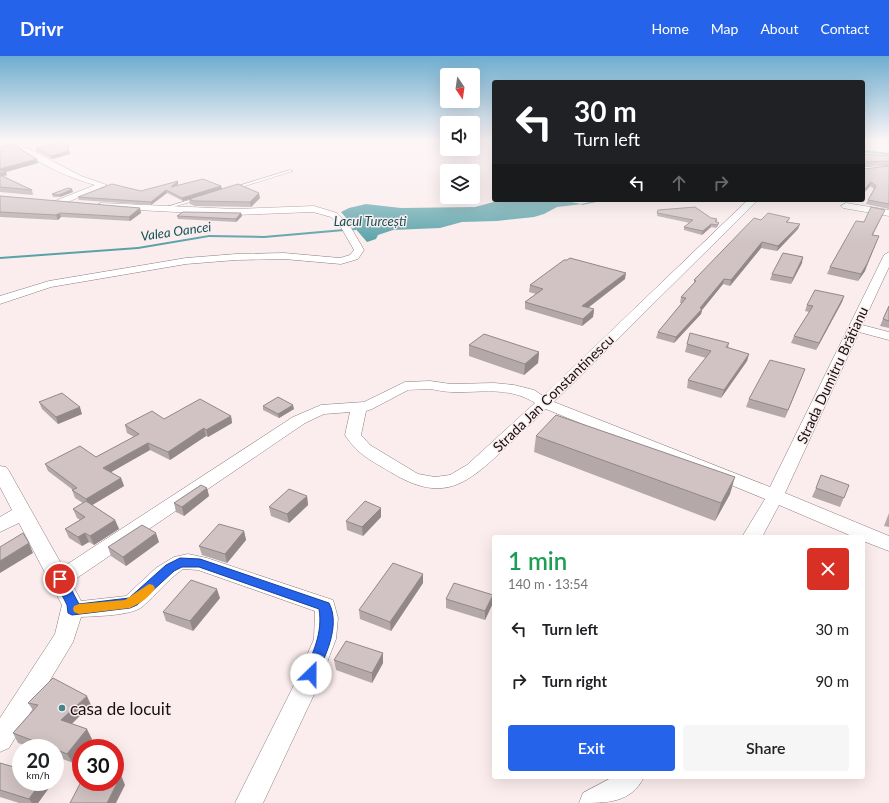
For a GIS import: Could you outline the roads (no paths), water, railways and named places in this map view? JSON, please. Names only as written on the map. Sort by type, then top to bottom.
[{"type":"street","points":[[0,300],[49,284],[186,260],[284,256],[341,261],[354,257],[359,250],[346,228],[334,215],[314,209],[235,212],[86,205],[55,202],[103,185],[72,175]]},
{"type":"street","name":"Strada Jan Constantinescu","points":[[359,407],[353,436],[364,449],[413,478],[434,483],[455,480],[473,469],[544,403],[751,202]]},
{"type":"street","points":[[846,206],[889,213]]},
{"type":"street","name":"Strada Dumitru Brătianu","points":[[753,535],[775,496],[889,255]]},
{"type":"street","points":[[855,327],[889,336]]},
{"type":"street","points":[[60,579],[299,420],[321,410],[367,406],[405,386],[430,385],[451,388],[494,387],[514,389],[529,393],[544,403],[775,496],[889,544]]},
{"type":"street","points":[[0,471],[73,605],[65,636],[0,740]]},
{"type":"street","points":[[0,525],[23,512]]},
{"type":"street","points":[[72,610],[133,602],[170,568],[180,562],[200,563],[325,606],[327,618],[325,639],[306,686],[249,803]]},
{"type":"street","points":[[593,803],[624,786],[629,779]]},
{"type":"lane","points":[[223,191],[278,175]]},
{"type":"lane","points":[[162,209],[207,195]]},
{"type":"water","name":"Lacul Turcești","points":[[494,202],[570,202],[582,204],[557,207],[544,214],[534,217],[497,221],[462,222],[440,228],[393,230],[378,235],[376,239],[367,242],[341,212],[349,208],[366,204],[401,208],[475,207]]},
{"type":"waterway","name":"Valea Oancei","points":[[582,204],[594,202]]},
{"type":"waterway","name":"Valea Oancei","points":[[0,258],[138,248],[209,236],[264,237],[355,229]]},
{"type":"place","name":"casa de locuit","points":[[62,708]]}]
